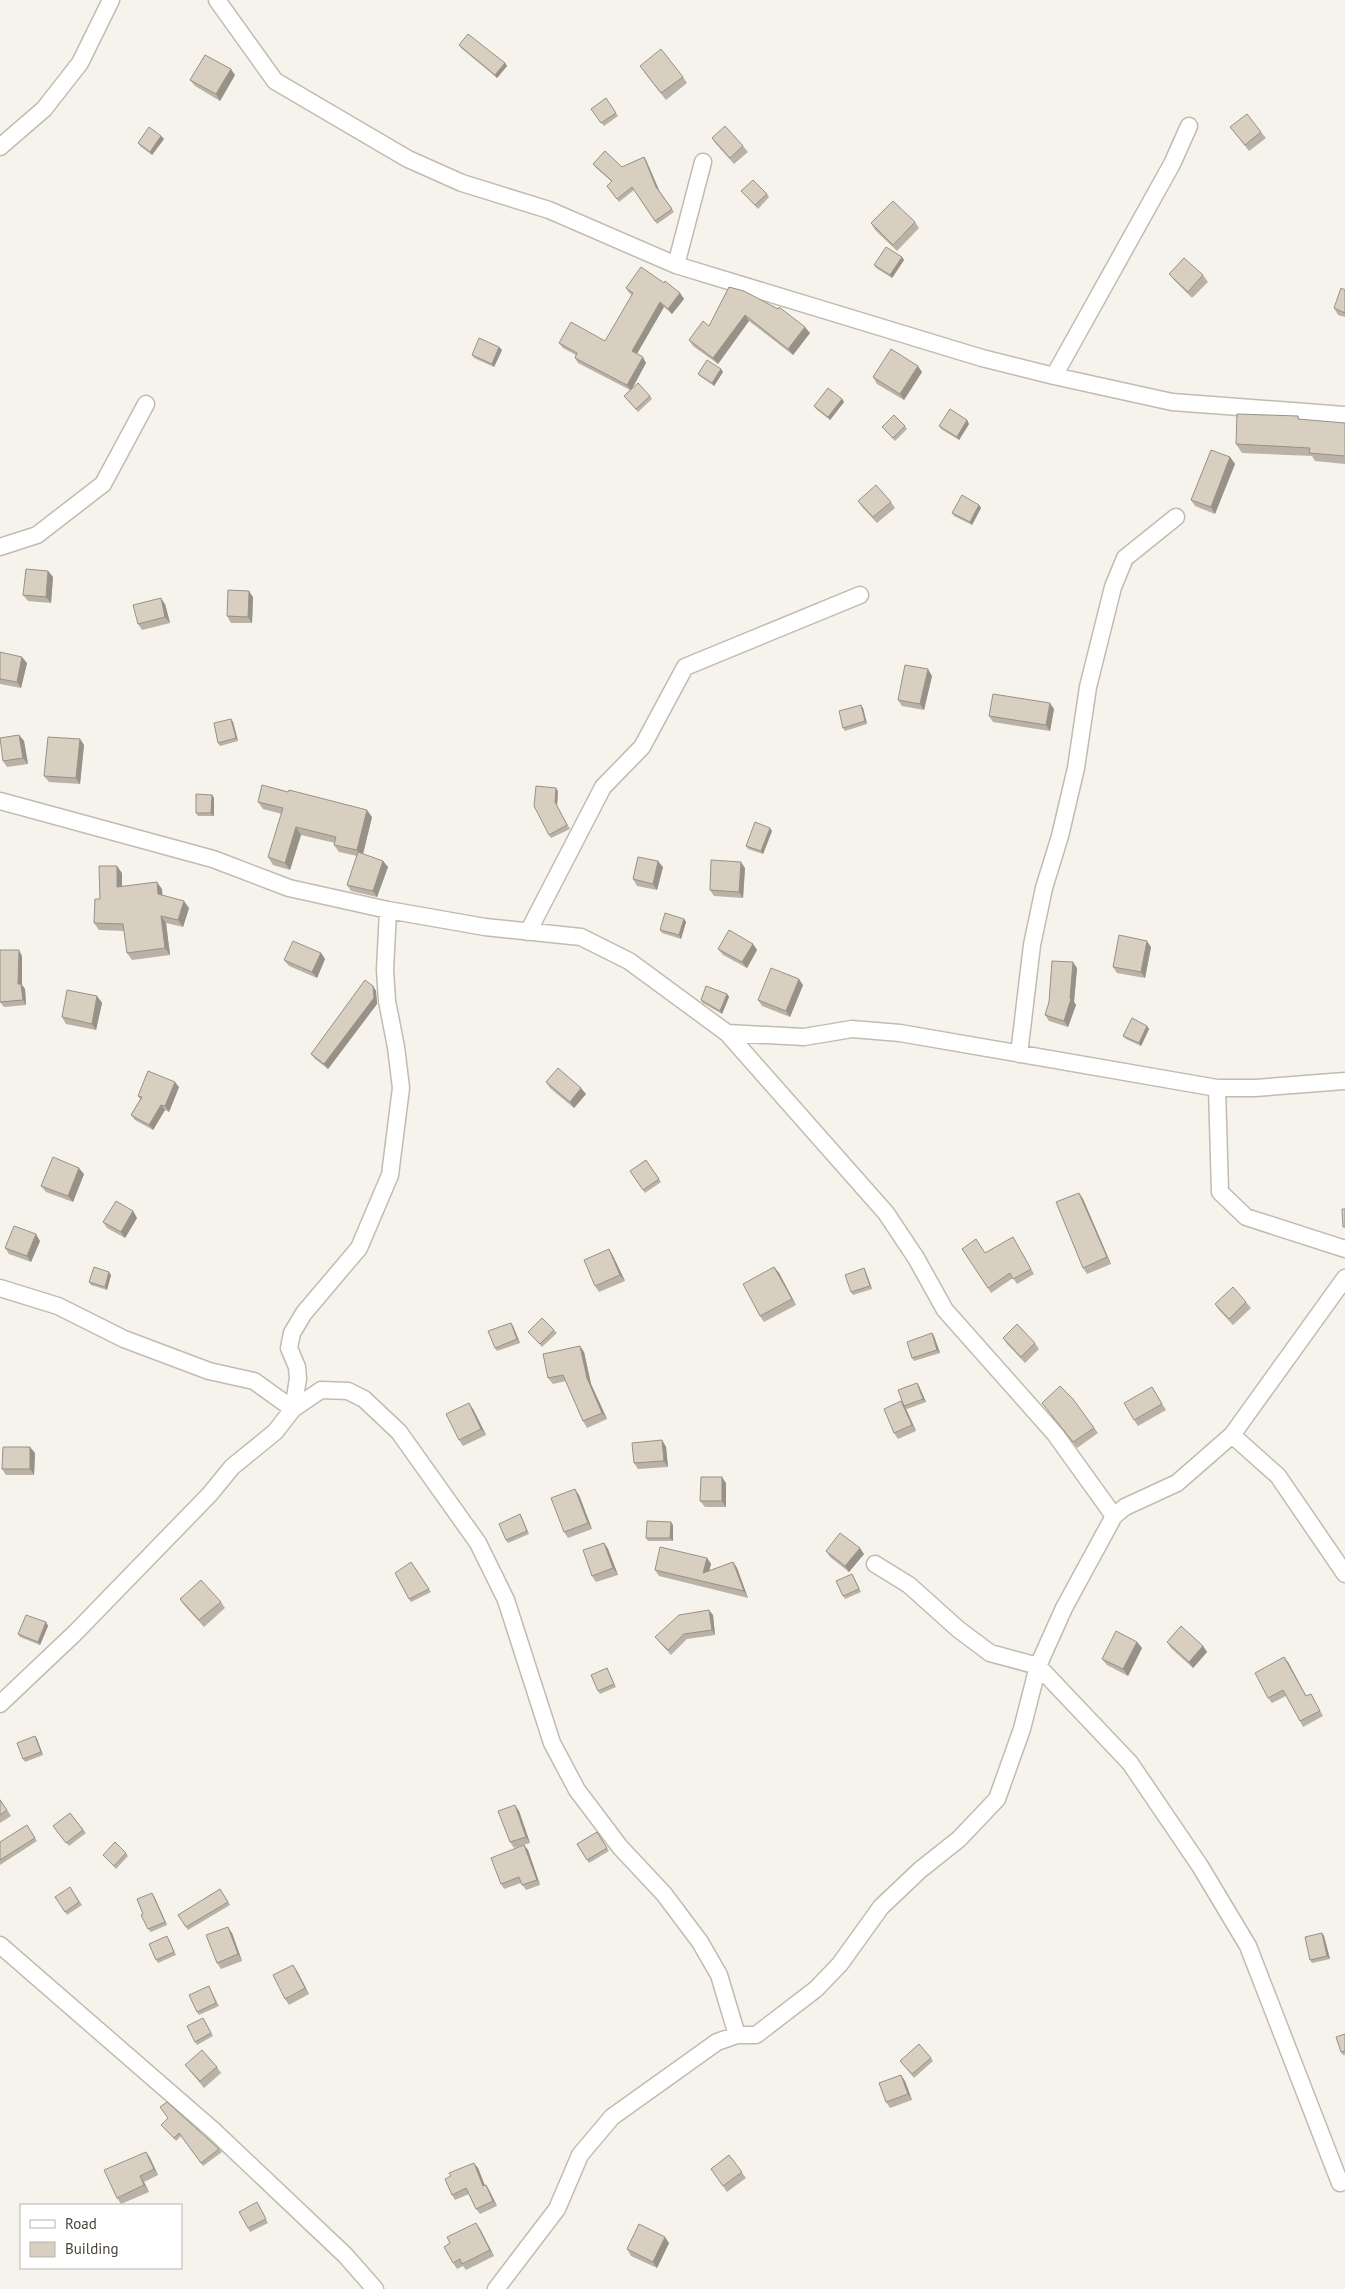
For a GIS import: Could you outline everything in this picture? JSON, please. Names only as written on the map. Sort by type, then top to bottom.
[{"type":"street","points":[[0,147],[44,110],[80,63],[111,0]]},
{"type":"street","points":[[216,0],[275,81],[400,155],[462,183],[549,210],[676,265],[982,358],[1054,376],[1172,402],[1345,415]]},
{"type":"street","points":[[1054,376],[1172,164],[1189,126]]},
{"type":"street","points":[[676,265],[703,162]]},
{"type":"street","points":[[0,546],[37,534],[103,484],[146,404]]},
{"type":"street","points":[[1019,1054],[1032,945],[1044,888],[1060,836],[1076,768],[1088,687],[1113,587],[1125,558],[1176,517]]},
{"type":"street","points":[[528,932],[603,787],[642,747],[685,667],[860,594]]},
{"type":"street","points":[[0,800],[213,859],[289,888],[388,910],[528,932],[581,937],[629,961],[727,1033],[886,1213],[916,1258],[945,1310],[1055,1434],[1114,1516]]},
{"type":"street","points":[[292,1409],[298,1378],[297,1367],[289,1348],[292,1333],[304,1313],[359,1248],[390,1175],[401,1088],[396,1047],[387,1001],[385,970],[388,910]]},
{"type":"street","points":[[727,1033],[804,1037],[852,1029],[900,1033],[1217,1088],[1255,1088],[1345,1081]]},
{"type":"street","points":[[1217,1088],[1220,1192],[1246,1216],[1345,1249]]},
{"type":"street","points":[[496,2289],[558,2209],[580,2155],[612,2117],[717,2042],[737,2036],[756,2035],[816,1989],[840,1964],[881,1907],[920,1870],[959,1839],[997,1799],[1022,1729],[1038,1666],[1064,1608],[1114,1516],[1125,1507],[1177,1483],[1232,1435],[1345,1278]]},
{"type":"street","points":[[0,1288],[58,1306],[124,1339],[200,1368],[254,1382],[292,1409]]},
{"type":"street","points":[[0,1704],[82,1626],[210,1494],[232,1467],[275,1432],[292,1409],[321,1390],[348,1391],[364,1399],[399,1432],[478,1543],[506,1600],[552,1743],[577,1790],[620,1847],[664,1894],[700,1942],[719,1975],[737,2036]]},
{"type":"street","points":[[1232,1435],[1278,1476],[1345,1574]]},
{"type":"street","points":[[875,1564],[909,1584],[958,1629],[990,1653],[1038,1666],[1130,1764],[1200,1866],[1248,1946],[1340,2183]]},
{"type":"street","points":[[0,1945],[213,2130],[345,2255],[374,2289]]},
{"type":"building","points":[[468,34],[505,63],[495,75],[459,45]]},
{"type":"building","points":[[661,49],[683,77],[661,93],[640,66]]},
{"type":"building","points":[[205,55],[231,69],[216,94],[190,80]]},
{"type":"building","points":[[606,98],[616,113],[601,123],[591,109]]},
{"type":"building","points":[[1247,114],[1261,132],[1245,145],[1230,127]]},
{"type":"building","points":[[725,126],[743,146],[730,158],[712,138]]},
{"type":"building","points":[[149,127],[161,136],[150,152],[138,143]]},
{"type":"building","points":[[605,151],[622,167],[644,157],[656,187],[672,209],[655,221],[632,187],[617,199],[607,186],[612,181],[593,164]]},
{"type":"building","points":[[753,180],[767,194],[755,205],[741,191]]},
{"type":"building","points":[[893,201],[915,222],[893,245],[871,223]]},
{"type":"building","points":[[886,247],[902,257],[890,275],[874,265]]},
{"type":"building","points":[[1184,258],[1203,275],[1188,292],[1169,274]]},
{"type":"building","points":[[641,267],[664,283],[665,281],[680,293],[668,309],[660,302],[632,351],[643,357],[627,385],[575,358],[577,353],[559,343],[571,322],[605,341],[633,293],[626,288]]},
{"type":"building","points":[[729,287],[744,291],[778,309],[779,307],[805,327],[788,349],[745,315],[713,358],[689,340],[703,321],[709,326]]},
{"type":"building","points":[[1341,288],[1345,290],[1345,313],[1334,308]]},
{"type":"building","points":[[479,338],[499,347],[492,364],[472,355]]},
{"type":"building","points":[[891,349],[918,366],[900,394],[873,377]]},
{"type":"building","points":[[707,360],[721,369],[712,383],[698,374]]},
{"type":"building","points":[[638,383],[650,396],[636,409],[624,396]]},
{"type":"building","points":[[828,388],[842,399],[828,417],[814,406]]},
{"type":"building","points":[[950,409],[967,420],[957,437],[939,426]]},
{"type":"building","points":[[1237,414],[1298,416],[1298,419],[1345,423],[1345,456],[1309,453],[1310,448],[1236,444]]},
{"type":"building","points":[[894,415],[905,426],[893,438],[882,427]]},
{"type":"building","points":[[1211,450],[1230,457],[1211,507],[1191,500]]},
{"type":"building","points":[[876,485],[891,502],[873,517],[858,501]]},
{"type":"building","points":[[962,495],[979,505],[970,522],[952,513]]},
{"type":"building","points":[[26,569],[48,571],[46,597],[23,595]]},
{"type":"building","points":[[228,590],[249,591],[248,617],[227,616]]},
{"type":"building","points":[[161,598],[165,617],[138,624],[133,605]]},
{"type":"building","points":[[0,652],[22,657],[17,682],[0,679]]},
{"type":"building","points":[[905,665],[928,669],[920,704],[898,700]]},
{"type":"building","points":[[993,694],[1050,703],[1046,725],[989,716]]},
{"type":"building","points":[[861,705],[865,721],[843,728],[839,711]]},
{"type":"building","points":[[231,719],[236,738],[218,743],[214,723]]},
{"type":"building","points":[[19,735],[23,758],[3,761],[0,738]]},
{"type":"building","points":[[48,737],[80,739],[76,778],[44,776]]},
{"type":"building","points":[[262,785],[367,810],[357,850],[334,845],[336,837],[296,827],[285,863],[268,857],[283,808],[258,802]]},
{"type":"building","points":[[536,786],[556,788],[555,802],[567,825],[549,835],[534,806]]},
{"type":"building","points":[[196,794],[212,795],[211,813],[196,813]]},
{"type":"building","points":[[755,822],[770,828],[761,851],[746,846]]},
{"type":"building","points":[[358,852],[383,861],[373,891],[347,885]]},
{"type":"building","points":[[638,857],[658,861],[653,884],[633,879]]},
{"type":"building","points":[[711,860],[741,862],[739,892],[710,890]]},
{"type":"building","points":[[99,866],[117,866],[117,887],[157,882],[158,894],[184,901],[178,920],[161,916],[165,948],[127,953],[123,924],[94,923],[95,899],[100,899]]},
{"type":"building","points":[[665,913],[684,919],[679,935],[660,930]]},
{"type":"building","points":[[729,930],[753,944],[742,962],[718,949]]},
{"type":"building","points":[[1119,935],[1147,941],[1141,972],[1113,967]]},
{"type":"building","points":[[293,941],[321,953],[312,972],[284,960]]},
{"type":"building","points":[[0,950],[19,950],[18,984],[21,984],[23,1000],[0,1002]]},
{"type":"building","points":[[1052,961],[1073,962],[1071,999],[1064,1021],[1045,1015],[1049,1002]]},
{"type":"building","points":[[771,968],[799,979],[786,1011],[758,1000]]},
{"type":"building","points":[[365,980],[373,986],[374,998],[324,1064],[311,1054]]},
{"type":"building","points":[[706,986],[727,994],[720,1011],[701,1000]]},
{"type":"building","points":[[67,990],[97,996],[92,1024],[62,1017]]},
{"type":"building","points":[[1132,1018],[1147,1026],[1139,1043],[1123,1036]]},
{"type":"building","points":[[558,1068],[581,1088],[570,1102],[546,1082]]},
{"type":"building","points":[[148,1071],[175,1082],[165,1106],[161,1105],[149,1125],[131,1115],[142,1097],[138,1096]]},
{"type":"building","points":[[53,1157],[79,1168],[68,1196],[41,1186]]},
{"type":"building","points":[[646,1160],[659,1179],[643,1190],[630,1171]]},
{"type":"building","points":[[1079,1193],[1107,1257],[1083,1268],[1056,1202]]},
{"type":"building","points":[[116,1201],[133,1211],[121,1232],[103,1222]]},
{"type":"building","points":[[1342,1209],[1345,1209],[1345,1227],[1343,1227]]},
{"type":"building","points":[[14,1226],[36,1234],[27,1256],[5,1248]]},
{"type":"building","points":[[1013,1237],[1031,1269],[1013,1279],[1010,1273],[988,1288],[962,1249],[976,1239],[985,1253]]},
{"type":"building","points":[[609,1249],[620,1275],[595,1286],[584,1260]]},
{"type":"building","points":[[94,1267],[109,1272],[105,1287],[89,1282]]},
{"type":"building","points":[[774,1267],[792,1299],[760,1316],[743,1284]]},
{"type":"building","points":[[864,1268],[870,1286],[851,1292],[845,1275]]},
{"type":"building","points":[[1233,1287],[1246,1302],[1229,1319],[1215,1304]]},
{"type":"building","points":[[542,1318],[554,1330],[540,1344],[528,1332]]},
{"type":"building","points":[[511,1323],[517,1339],[495,1348],[488,1331]]},
{"type":"building","points":[[1017,1324],[1035,1343],[1021,1357],[1003,1338]]},
{"type":"building","points":[[932,1333],[937,1350],[912,1358],[907,1342]]},
{"type":"building","points":[[580,1346],[587,1378],[602,1413],[583,1421],[563,1375],[548,1378],[543,1354]]},
{"type":"building","points":[[917,1383],[923,1399],[904,1406],[898,1390]]},
{"type":"building","points":[[1060,1386],[1073,1399],[1094,1428],[1073,1442],[1042,1403]]},
{"type":"building","points":[[1152,1387],[1162,1404],[1134,1420],[1124,1403]]},
{"type":"building","points":[[901,1401],[912,1425],[894,1433],[884,1409]]},
{"type":"building","points":[[469,1403],[481,1429],[459,1440],[446,1414]]},
{"type":"building","points":[[662,1440],[664,1461],[634,1463],[632,1443]]},
{"type":"building","points":[[3,1447],[30,1447],[30,1469],[2,1469]]},
{"type":"building","points":[[701,1477],[722,1477],[722,1501],[700,1501]]},
{"type":"building","points":[[575,1489],[588,1523],[564,1532],[551,1498]]},
{"type":"building","points":[[520,1514],[527,1531],[506,1540],[499,1524]]},
{"type":"building","points":[[647,1521],[671,1522],[670,1538],[646,1538]]},
{"type":"building","points":[[840,1533],[860,1548],[845,1566],[826,1551]]},
{"type":"building","points":[[604,1543],[613,1568],[592,1576],[583,1550]]},
{"type":"building","points":[[660,1547],[707,1558],[703,1573],[733,1562],[744,1591],[655,1570]]},
{"type":"building","points":[[411,1562],[429,1589],[409,1599],[395,1573]]},
{"type":"building","points":[[852,1574],[859,1589],[843,1596],[836,1581]]},
{"type":"building","points":[[201,1580],[221,1602],[199,1620],[180,1599]]},
{"type":"building","points":[[709,1610],[712,1630],[684,1634],[668,1650],[655,1637],[679,1615]]},
{"type":"building","points":[[26,1615],[46,1622],[38,1642],[18,1634]]},
{"type":"building","points":[[1181,1626],[1203,1646],[1189,1662],[1167,1642]]},
{"type":"building","points":[[1116,1631],[1137,1642],[1123,1669],[1102,1659]]},
{"type":"building","points":[[1284,1657],[1306,1696],[1311,1694],[1320,1711],[1300,1721],[1283,1690],[1268,1698],[1255,1673]]},
{"type":"building","points":[[607,1668],[614,1684],[598,1691],[591,1675]]},
{"type":"building","points":[[35,1736],[41,1752],[23,1759],[17,1743]]},
{"type":"building","points":[[0,1800],[7,1810],[0,1815]]},
{"type":"building","points":[[515,1805],[526,1837],[510,1842],[498,1811]]},
{"type":"building","points":[[70,1813],[83,1830],[66,1843],[53,1826]]},
{"type":"building","points":[[27,1825],[35,1838],[0,1860],[0,1842]]},
{"type":"building","points":[[597,1832],[607,1848],[587,1860],[577,1844]]},
{"type":"building","points":[[115,1842],[126,1853],[114,1866],[103,1855]]},
{"type":"building","points":[[524,1845],[537,1880],[522,1885],[519,1877],[501,1884],[491,1858]]},
{"type":"building","points":[[70,1887],[79,1902],[65,1912],[55,1897]]},
{"type":"building","points":[[220,1889],[228,1902],[186,1927],[178,1915]]},
{"type":"building","points":[[152,1893],[165,1922],[148,1929],[141,1915],[143,1914],[137,1899]]},
{"type":"building","points":[[228,1927],[238,1954],[217,1963],[206,1935]]},
{"type":"building","points":[[1322,1933],[1327,1956],[1310,1960],[1305,1937]]},
{"type":"building","points":[[167,1936],[174,1952],[156,1960],[149,1944]]},
{"type":"building","points":[[293,1965],[305,1988],[285,1999],[273,1975]]},
{"type":"building","points":[[209,1986],[216,2003],[197,2012],[189,1995]]},
{"type":"building","points":[[203,2018],[211,2033],[195,2042],[187,2026]]},
{"type":"building","points":[[1345,2034],[1345,2051],[1341,2052],[1336,2037]]},
{"type":"building","points":[[919,2044],[931,2058],[912,2074],[900,2061]]},
{"type":"building","points":[[202,2050],[217,2067],[200,2081],[185,2065]]},
{"type":"building","points":[[901,2075],[908,2094],[886,2102],[879,2083]]},
{"type":"building","points":[[167,2102],[219,2149],[201,2163],[179,2133],[174,2138],[161,2125],[168,2118],[160,2107]]},
{"type":"building","points":[[146,2152],[154,2169],[140,2176],[144,2185],[117,2198],[104,2170]]},
{"type":"building","points":[[729,2155],[742,2172],[723,2186],[711,2169]]},
{"type":"building","points":[[474,2163],[483,2186],[486,2185],[493,2201],[476,2209],[466,2188],[452,2195],[445,2179],[451,2176],[449,2173]]},
{"type":"building","points":[[257,2202],[266,2219],[248,2228],[239,2212]]},
{"type":"building","points":[[476,2223],[490,2250],[462,2264],[460,2259],[453,2263],[444,2247],[450,2243],[447,2237]]},
{"type":"building","points":[[639,2224],[665,2237],[653,2262],[627,2249]]}]
